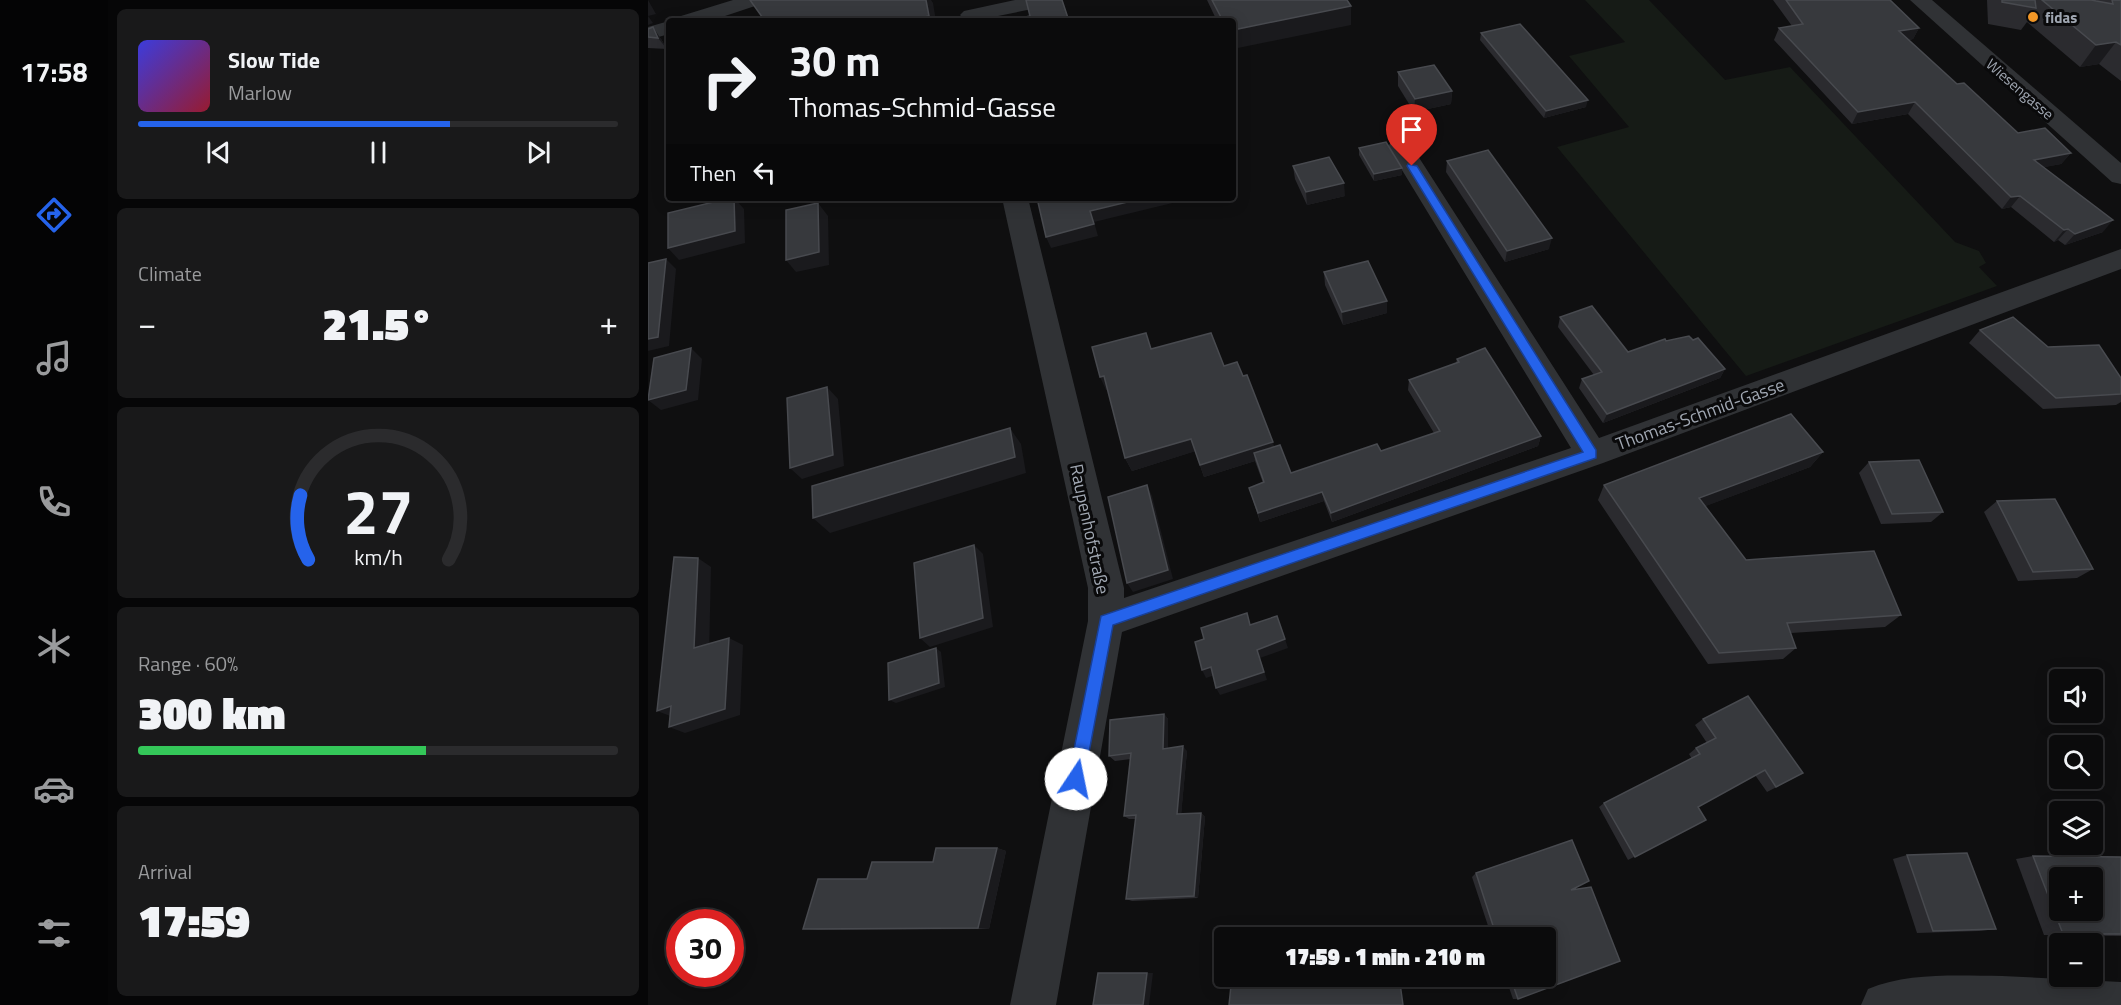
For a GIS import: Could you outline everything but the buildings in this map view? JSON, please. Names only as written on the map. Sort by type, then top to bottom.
[{"type":"street","points":[[698,18],[754,0]]},
{"type":"street","points":[[971,12],[1047,0]]},
{"type":"street","name":"Wiesengasse","points":[[1920,0],[2121,176]]},
{"type":"street","points":[[648,34],[666,28]]},
{"type":"street","points":[[1400,147],[1592,454]]},
{"type":"street","name":"Raupenhofstraße","points":[[1016,201],[1106,588],[1106,621],[1033,1005]]},
{"type":"street","name":"Thomas-Schmid-Gasse","points":[[1106,621],[1592,454],[2121,259]]},
{"type":"street","points":[[1884,1005],[1928,998],[2028,999],[2121,1005]]},
{"type":"shaded area","points":[[1585,0],[1649,0],[1725,80],[1790,67],[1955,242],[1979,251],[1986,263],[1979,267],[1997,286],[1746,376],[1557,147],[1629,127],[1569,56],[1625,42]]},
{"type":"place","name":"fidas","points":[[2033,17]]},
{"type":"route","points":[[1076,779],[1106,621],[1592,454],[1412,166]]}]
